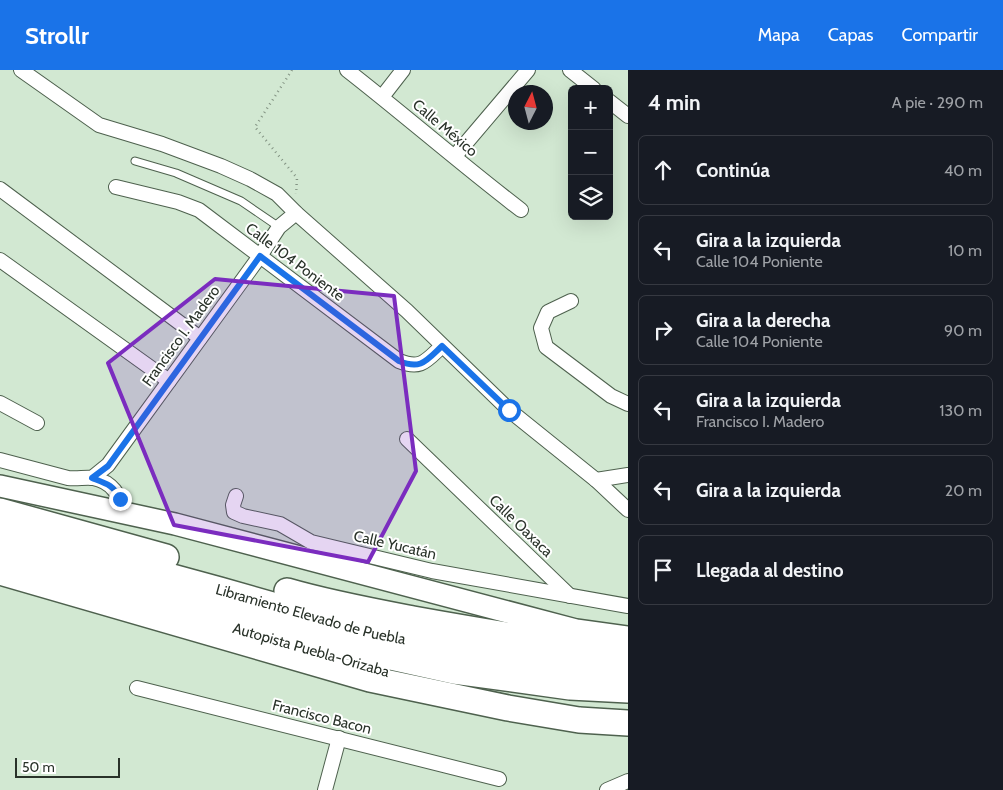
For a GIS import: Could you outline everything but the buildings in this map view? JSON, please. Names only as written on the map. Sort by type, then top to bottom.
[{"type":"highway","points":[[0,511],[306,597],[493,634],[628,652]]},
{"type":"highway","name":"Libramiento Elevado de Puebla","points":[[0,530],[371,633],[456,649],[577,668],[628,671]]},
{"type":"highway","name":"Libramiento Elevado de Puebla","points":[[0,551],[267,626],[454,671],[570,687],[628,690]]},
{"type":"highway","name":"Autopista Puebla-Orizaba","points":[[0,560],[439,685],[554,703],[628,709]]},
{"type":"highway","points":[[0,572],[370,679],[437,695],[508,708],[579,720],[628,723]]},
{"type":"main road","points":[[0,486],[125,512],[576,630],[628,638]]},
{"type":"street","points":[[21,70],[99,125],[162,144],[250,178],[278,194],[296,213],[407,311],[509,410],[596,480],[628,510]]},
{"type":"street","name":"Calle México","points":[[347,70],[455,156],[477,177],[522,210]]},
{"type":"street","points":[[382,97],[403,70]]},
{"type":"street","points":[[455,156],[528,70]]},
{"type":"street","points":[[570,70],[589,85]]},
{"type":"street","points":[[613,104],[628,116]]},
{"type":"street","name":"Calle 104 Poniente","points":[[116,187],[178,202],[199,210],[399,361],[410,366],[422,364],[442,346]]},
{"type":"street","points":[[0,190],[200,338]]},
{"type":"street","name":"Francisco I. Madero","points":[[92,478],[108,466],[279,227],[296,213]]},
{"type":"street","points":[[0,260],[169,381]]},
{"type":"street","points":[[571,301],[548,312],[541,328],[546,347],[611,396],[628,404]]},
{"type":"street","points":[[0,403],[36,423]]},
{"type":"street","name":"Calle Oaxaca","points":[[407,439],[570,596]]},
{"type":"street","points":[[0,460],[68,478],[80,480],[92,478],[111,485],[117,491],[125,512]]},
{"type":"street","points":[[596,480],[628,474]]},
{"type":"street","name":"Calle Yucatán","points":[[236,496],[232,505],[234,512],[242,516],[280,524],[311,542],[432,570],[570,596]]},
{"type":"street","points":[[570,596],[628,606]]},
{"type":"street","name":"Francisco Bacon","points":[[137,688],[499,779]]},
{"type":"street","points":[[325,790],[339,738]]},
{"type":"street","points":[[607,790],[628,781]]},
{"type":"lane","points":[[135,161],[176,173],[241,201],[279,227]]},
{"type":"path","points":[[292,70],[254,128],[296,178],[296,213]]},
{"type":"highlighted area","points":[[215,279],[394,296],[416,471],[368,562],[174,525],[108,363]]},
{"type":"route","points":[[120,499],[117,491],[111,485],[92,478],[108,466],[260,256],[399,361],[410,366],[422,364],[442,346],[509,410]]}]
